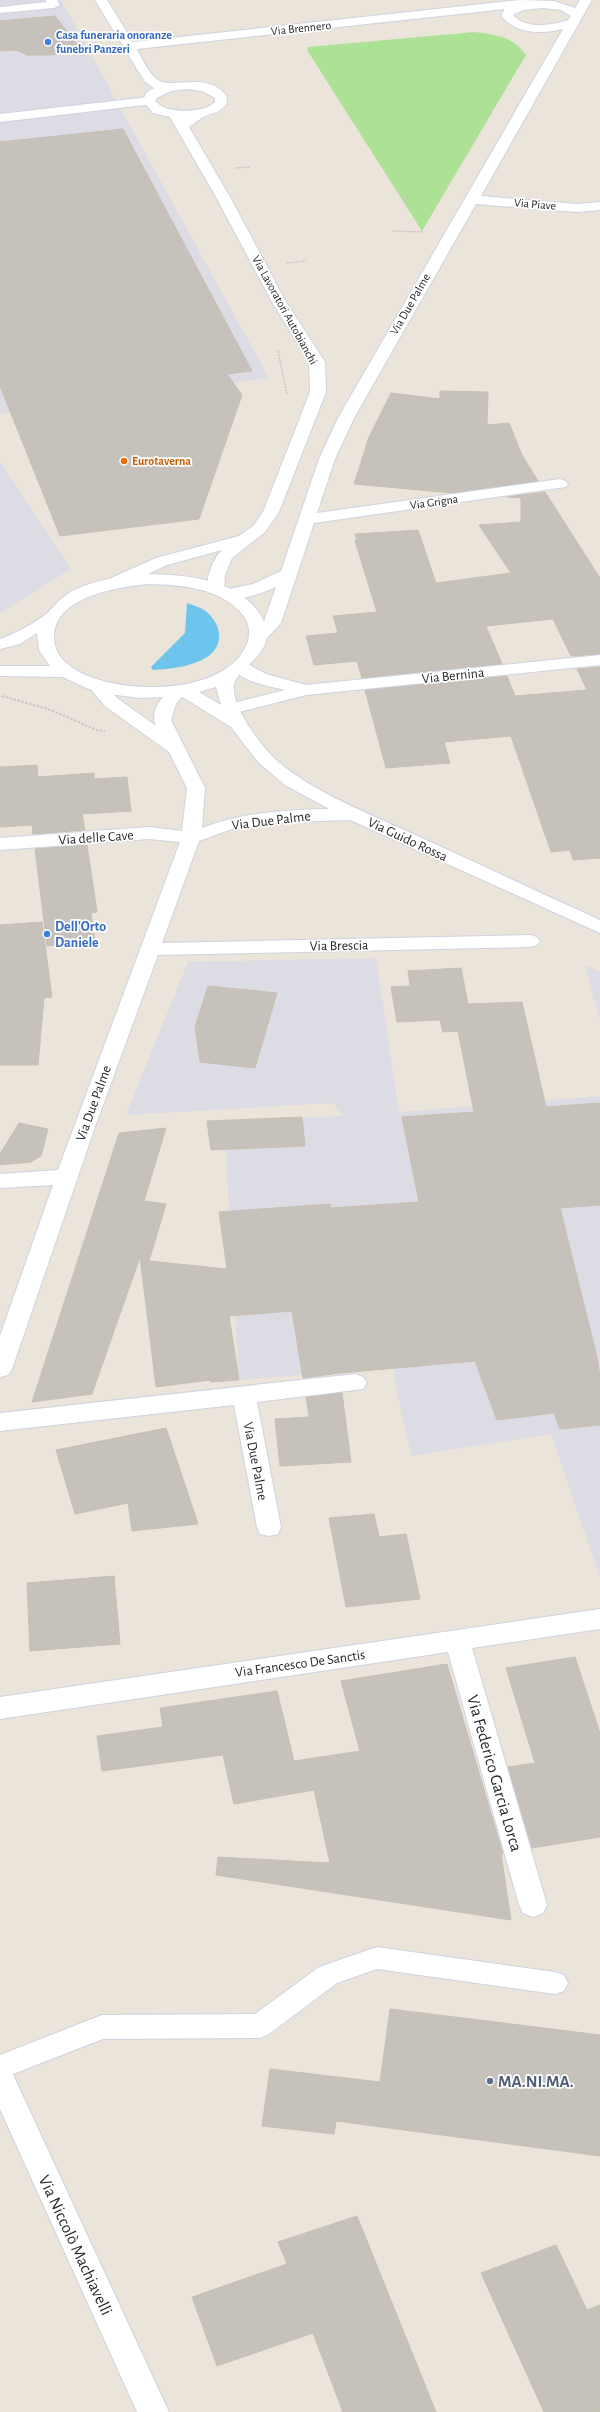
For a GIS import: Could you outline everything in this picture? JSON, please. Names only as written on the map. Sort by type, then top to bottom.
[{"type":"street","points":[[102,0],[128,46],[151,82],[165,88],[199,87],[210,89],[221,97],[221,102],[217,107],[178,120],[156,109],[150,98],[151,82]]},
{"type":"street","points":[[447,0],[455,11]]},
{"type":"street","name":"Via Due Palme","points":[[235,670],[256,647],[258,637],[272,623],[308,520],[327,459],[346,418],[586,0]]},
{"type":"street","points":[[555,1],[572,9],[576,19],[561,27],[542,28],[520,25],[509,19],[507,15],[509,10],[520,4],[555,1]]},
{"type":"street","name":"Via Brennero","points":[[128,46],[520,4]]},
{"type":"street","name":"Via Brennero","points":[[474,9],[509,19]]},
{"type":"street","points":[[542,28],[554,36],[559,46]]},
{"type":"street","points":[[150,98],[165,88]]},
{"type":"street","name":"Via Lavoratori Autobianchi","points":[[178,120],[279,302],[317,362],[318,392],[274,505],[260,529],[225,556],[217,575],[222,592]]},
{"type":"street","name":"Via Piave","points":[[471,199],[576,208],[600,206]]},
{"type":"street","name":"Via Grigna","points":[[308,520],[560,484]]},
{"type":"street","name":"Via Lavoratori Autobianchi","points":[[117,582],[133,572],[155,564],[244,540]]},
{"type":"street","points":[[222,592],[255,590],[269,585],[288,574]]},
{"type":"street","points":[[0,644],[14,640],[51,618],[67,602],[83,594],[117,582],[167,579],[193,582],[222,592],[250,611],[256,622],[258,637]]},
{"type":"street","points":[[51,618],[45,636],[48,651],[55,662],[66,672],[98,687],[152,693],[181,690],[218,680],[235,670]]},
{"type":"street","name":"Via Bernina","points":[[234,716],[306,690],[600,660]]},
{"type":"street","name":"Via Bernina","points":[[235,670],[306,690]]},
{"type":"street","name":"Via Guido Rossa","points":[[235,670],[225,685],[234,716],[250,743],[276,769],[292,781],[353,814],[600,927]]},
{"type":"street","points":[[0,671],[66,672]]},
{"type":"street","points":[[98,687],[111,702],[180,751]]},
{"type":"street","name":"Via Due Palme","points":[[0,1369],[66,1177],[191,838],[196,788],[180,751],[162,720],[166,705],[181,690]]},
{"type":"street","name":"Via Guido Rossa","points":[[181,690],[234,716]]},
{"type":"street","name":"Via Due Palme","points":[[191,838],[231,823],[284,816],[353,814]]},
{"type":"street","name":"Via delle Cave","points":[[0,844],[149,833],[191,838]]},
{"type":"street","name":"Via Brescia","points":[[149,949],[530,941]]},
{"type":"street","points":[[0,1181],[66,1177]]},
{"type":"street","points":[[0,1422],[355,1383]]},
{"type":"street","name":"Via Due Palme","points":[[244,1395],[269,1527]]},
{"type":"street","name":"Via Francesco De Sanctis","points":[[0,1708],[600,1619]]},
{"type":"street","name":"Via Federico Garcia Lorca","points":[[457,1640],[533,1905]]},
{"type":"street","name":"Via Niccolò Machiavelli","points":[[0,2077],[153,2412]]},
{"type":"lane","points":[[0,10],[54,5],[51,0]]},
{"type":"lane","points":[[0,118],[150,98]]},
{"type":"lane","points":[[0,2067],[102,2027],[260,2026],[328,1975],[377,1958],[555,1983]]},
{"type":"path","points":[[276,344],[288,394],[285,401]]},
{"type":"path","points":[[0,696],[48,709],[97,730],[113,732]]},
{"type":"shaded area","points":[[0,0],[61,0],[269,378],[0,414]]},
{"type":"shaded area","points":[[0,461],[71,569],[0,613]]},
{"type":"shaded area","points":[[376,958],[399,1112],[600,1096],[600,1577],[551,1434],[412,1456],[397,1393],[393,1367],[239,1380],[224,1121],[344,1116],[333,1103],[126,1115],[188,962]]},
{"type":"shaded area","points":[[585,965],[600,972],[600,1019]]},
{"type":"green space","points":[[475,32],[510,40],[526,55],[422,231],[307,50],[308,47]]},
{"type":"water","points":[[187,603],[204,610],[210,615],[219,634],[217,646],[207,657],[194,663],[173,668],[153,670],[151,667],[185,633]]},
{"type":"building","points":[[55,16],[79,47],[61,54],[48,55],[27,55],[16,50],[0,51],[0,21]]},
{"type":"building","points":[[123,129],[252,371],[227,374],[242,395],[199,519],[60,536],[0,386],[0,142]]},
{"type":"building","points":[[440,391],[488,392],[487,425],[509,423],[522,455],[538,481],[452,493],[354,484],[369,437],[391,393],[440,399]]},
{"type":"building","points":[[545,492],[600,578],[600,654],[571,656],[553,619],[486,626],[502,664],[362,678],[357,661],[314,665],[306,636],[338,633],[333,616],[377,612],[355,541],[357,540],[355,534],[418,530],[436,583],[511,573],[479,525],[521,522],[521,498],[507,497]]},
{"type":"building","points":[[600,667],[600,858],[573,860],[570,850],[551,852],[511,736],[444,742],[450,763],[386,768],[365,690],[507,676],[515,696],[587,690],[577,669]]},
{"type":"building","points":[[37,765],[38,777],[94,773],[94,779],[127,777],[131,811],[82,814],[85,830],[33,834],[32,825],[0,827],[0,767]]},
{"type":"building","points":[[87,845],[97,912],[91,913],[95,942],[47,946],[35,849]]},
{"type":"building","points":[[42,922],[52,997],[44,998],[38,1065],[0,1065],[0,925]]},
{"type":"building","points":[[461,968],[468,1004],[522,1002],[546,1107],[600,1103],[600,1205],[560,1208],[596,1353],[600,1376],[600,1425],[560,1429],[554,1413],[497,1420],[475,1361],[340,1373],[303,1378],[292,1311],[229,1316],[239,1380],[211,1382],[210,1380],[156,1387],[140,1257],[92,1394],[32,1402],[119,1133],[166,1128],[144,1201],[166,1204],[149,1261],[227,1269],[219,1212],[330,1204],[331,1208],[419,1202],[402,1117],[474,1112],[458,1031],[443,1032],[440,1020],[397,1022],[391,987],[410,986],[408,971]]},
{"type":"building","points":[[208,986],[277,993],[255,1068],[200,1062],[195,1027]]},
{"type":"building","points":[[302,1117],[305,1146],[211,1150],[207,1121]]},
{"type":"building","points":[[19,1123],[48,1129],[41,1156],[31,1162],[0,1165],[0,1154]]},
{"type":"building","points":[[342,1393],[351,1462],[280,1466],[275,1419],[309,1417],[306,1397]]},
{"type":"building","points":[[166,1428],[198,1524],[132,1531],[128,1503],[75,1514],[56,1450]]},
{"type":"building","points":[[374,1514],[379,1537],[406,1534],[420,1599],[346,1607],[329,1518]]},
{"type":"building","points":[[114,1576],[120,1644],[30,1651],[27,1583]]},
{"type":"building","points":[[575,1657],[600,1733],[600,1837],[532,1848],[508,1767],[535,1763],[506,1668]]},
{"type":"building","points":[[447,1664],[503,1854],[501,1854],[511,1920],[216,1875],[218,1857],[330,1863],[314,1790],[234,1804],[223,1755],[102,1771],[97,1736],[163,1727],[160,1708],[277,1691],[294,1761],[360,1751],[341,1681]]},
{"type":"building","name":"MA.NI.MA.","points":[[390,2009],[600,2035],[600,2156],[336,2121],[334,2134],[262,2126],[270,2069],[380,2082]]},
{"type":"building","points":[[357,2216],[436,2412],[343,2412],[313,2333],[217,2366],[192,2297],[287,2264],[278,2242]]},
{"type":"building","points":[[556,2245],[587,2310],[600,2305],[600,2412],[544,2412],[481,2273]]},
{"type":"place","name":"Casa funeraria onoranze funebri Panzeri","points":[[48,42]]},
{"type":"place","name":"Eurotaverna","points":[[124,461]]},
{"type":"place","name":"Dell'Orto Daniele","points":[[47,934]]},
{"type":"place","name":"MA.NI.MA.","points":[[490,2081]]}]
